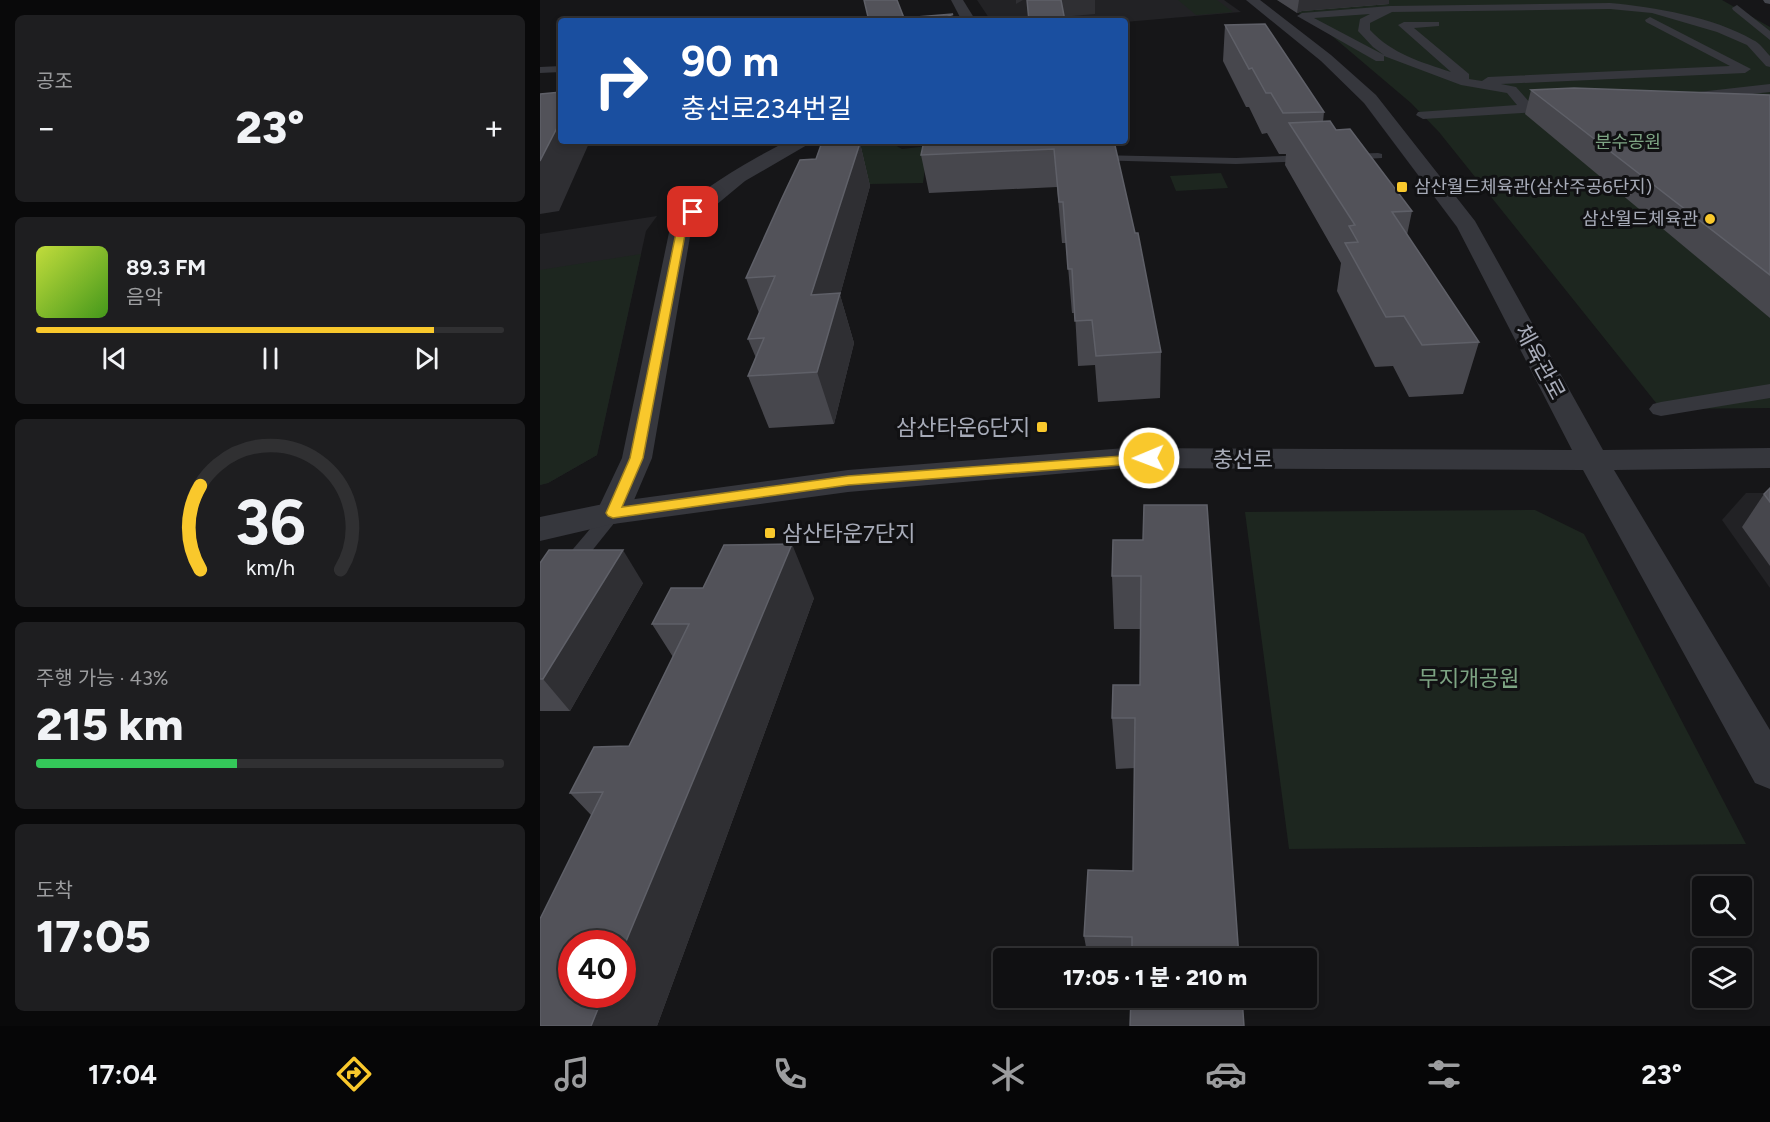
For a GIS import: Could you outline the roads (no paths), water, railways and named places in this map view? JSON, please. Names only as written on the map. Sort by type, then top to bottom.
[{"type":"street","points":[[957,0],[967,18]]},
{"type":"street","name":"체육관로","points":[[1252,0],[1326,58],[1370,99],[1467,226],[1593,460],[1770,769]]},
{"type":"street","points":[[1545,0],[1571,0]]},
{"type":"street","points":[[1426,83],[1302,16],[1389,10],[1424,4],[1588,6],[1653,10],[1758,26]]},
{"type":"street","points":[[1469,6],[1491,22]]},
{"type":"street","points":[[1588,6],[1608,17]]},
{"type":"street","points":[[1627,7],[1745,69]]},
{"type":"street","points":[[1737,8],[1770,37]]},
{"type":"street","points":[[1389,10],[1468,82],[1770,68]]},
{"type":"street","points":[[1389,10],[1364,21],[1364,31],[1377,45],[1393,56],[1468,82],[1511,90],[1527,108]]},
{"type":"street","points":[[1691,15],[1751,43],[1770,63]]},
{"type":"street","points":[[1561,19],[1643,16]]},
{"type":"street","points":[[1404,25],[1447,23]]},
{"type":"street","points":[[1327,29],[1364,28]]},
{"type":"street","points":[[1658,73],[1698,96]]},
{"type":"street","points":[[1674,99],[1770,88]]},
{"type":"street","points":[[1456,99],[1476,110]]},
{"type":"street","points":[[1423,115],[1550,107]]},
{"type":"street","points":[[613,513],[637,458],[682,223],[704,201],[738,175],[795,144]]},
{"type":"street","points":[[1661,409],[1770,391]]},
{"type":"street","name":"충선로","points":[[540,530],[613,513],[848,481],[1125,458],[1593,460],[1770,458]]},
{"type":"lane","points":[[540,70],[558,69]]},
{"type":"lane","points":[[1331,157],[1378,156]]},
{"type":"lane","points":[[1080,157],[1236,161],[1319,158]]},
{"type":"lane","points":[[540,602],[613,513]]},
{"type":"place","name":"삼산월드체육관(삼산주공6단지)","points":[[1402,187]]},
{"type":"place","name":"삼산월드체육관","points":[[1710,219]]},
{"type":"place","name":"삼산타운6단지","points":[[1042,427]]},
{"type":"place","name":"삼산타운7단지","points":[[770,533]]},
{"type":"park label","name":"분수공원","points":[[1628,142]]},
{"type":"park label","name":"무지개공원","points":[[1469,678]]}]
